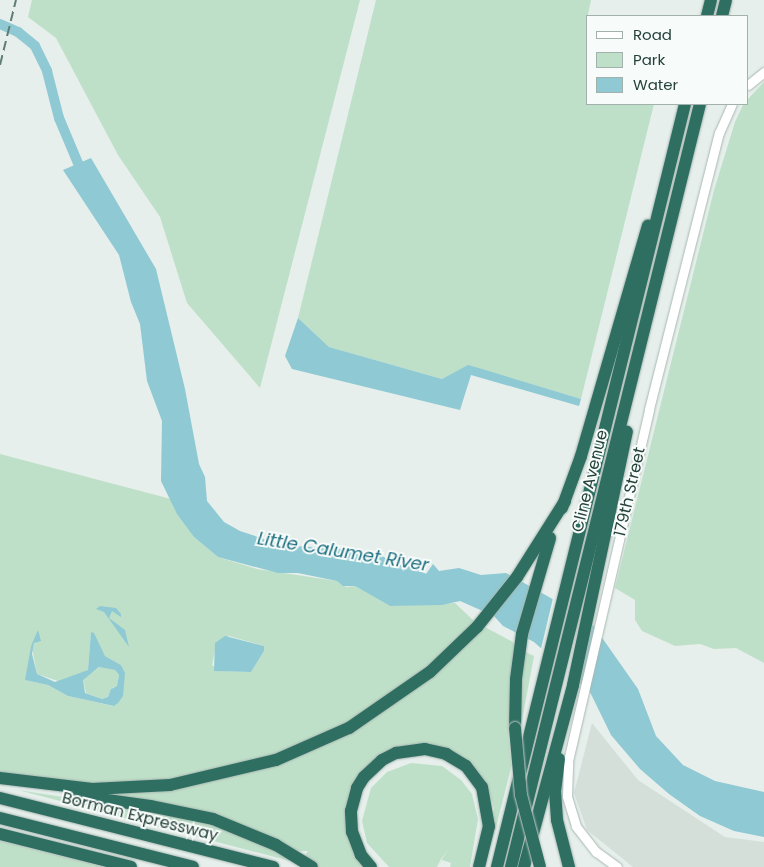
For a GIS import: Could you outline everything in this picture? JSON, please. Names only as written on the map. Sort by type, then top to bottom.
[{"type":"highway","points":[[706,15],[711,0]]},
{"type":"highway","points":[[722,15],[726,0]]},
{"type":"highway","name":"Cline Avenue","points":[[497,867],[685,105]]},
{"type":"highway","name":"Cline Avenue","points":[[511,867],[700,105]]},
{"type":"highway","points":[[540,867],[521,795],[515,728],[519,655],[538,572],[581,456],[653,210],[668,178]]},
{"type":"highway","points":[[524,867],[573,684],[595,619],[642,340]]},
{"type":"highway","points":[[0,779],[92,788],[132,788],[205,779],[276,760],[334,735],[379,710],[430,672],[477,627],[526,565],[565,500]]},
{"type":"highway","points":[[567,706],[555,791],[557,820],[569,867]]},
{"type":"highway","points":[[371,867],[360,855],[352,832],[351,811],[357,788],[364,777],[382,760],[396,753],[418,749],[438,752],[455,759],[466,766],[482,787],[489,812],[488,826],[479,867]]},
{"type":"highway","points":[[0,779],[213,819],[260,837],[312,867]]},
{"type":"highway","name":"Borman Expressway","points":[[0,798],[273,867]]},
{"type":"highway","points":[[0,818],[193,867]]},
{"type":"highway","points":[[0,834],[131,867]]},
{"type":"street","points":[[749,84],[764,72]]},
{"type":"street","name":"179th Street","points":[[617,867],[588,844],[568,806],[567,767],[583,698],[595,619],[716,148],[732,105]]},
{"type":"shaded area","points":[[592,723],[638,780],[725,837],[764,842],[764,867],[633,867],[587,830],[574,793]]},
{"type":"green space","points":[[32,0],[360,0],[260,388],[187,303],[160,217],[118,155],[56,38],[28,17]]},
{"type":"green space","points":[[376,0],[591,0],[588,15],[586,15],[586,105],[654,105],[581,399],[468,366],[442,379],[329,347],[298,318]]},
{"type":"green space","points":[[764,82],[764,663],[736,648],[714,649],[700,644],[675,646],[642,631],[635,620],[635,600],[615,588],[714,190],[735,122],[743,105],[749,105],[749,98]]},
{"type":"green space","points":[[0,454],[171,499],[194,537],[218,557],[257,569],[337,581],[346,587],[355,586],[390,606],[455,603],[475,622],[420,673],[347,722],[278,753],[177,779],[92,783],[0,772]],"holes":[[[91,632],[105,656],[121,665],[124,673],[122,690],[113,706],[68,696],[48,685],[26,680],[31,646],[38,636],[32,648],[37,674],[61,682],[88,670]],[[229,636],[264,646],[264,651],[251,672],[219,671],[212,665],[216,645]]]},
{"type":"green space","points":[[483,626],[513,642],[515,648],[512,764],[491,847],[494,808],[485,781],[462,756],[431,744],[394,748],[372,761],[360,773],[345,811],[345,825],[350,845],[363,867],[315,867],[300,863],[308,851],[297,851],[226,818],[95,793],[141,791],[324,743]]},
{"type":"green space","points":[[523,651],[534,656],[521,725],[519,697]]},
{"type":"green space","points":[[100,667],[115,670],[119,675],[117,686],[112,688],[108,697],[102,699],[86,693],[83,679]]},
{"type":"green space","points":[[411,763],[442,766],[461,780],[472,794],[478,819],[470,867],[450,867],[451,863],[442,860],[439,867],[442,859],[448,850],[441,859],[437,867],[389,867],[367,843],[362,821],[371,788],[387,772]]},
{"type":"green space","points":[[18,790],[186,816],[267,845],[290,861]]},
{"type":"green space","points":[[0,841],[104,867],[0,867]]},
{"type":"water","points":[[91,158],[156,269],[185,389],[199,464],[205,477],[207,501],[224,522],[240,531],[282,545],[341,549],[356,554],[382,556],[398,565],[414,566],[426,574],[433,564],[439,571],[459,568],[481,575],[506,573],[549,597],[591,622],[638,689],[656,736],[683,765],[715,781],[764,792],[764,837],[734,831],[700,816],[669,794],[640,769],[611,735],[590,692],[534,642],[503,626],[494,616],[460,601],[442,605],[390,606],[355,586],[343,586],[337,581],[298,573],[278,573],[218,557],[194,537],[177,514],[161,481],[162,421],[147,381],[140,324],[131,302],[119,255],[63,170]]},
{"type":"water","points":[[298,318],[329,347],[442,379],[468,365],[581,399],[579,406],[471,375],[460,410],[292,369],[285,356]]},
{"type":"water","points":[[100,606],[116,608],[121,614],[121,617],[112,611],[109,618],[125,630],[129,647],[104,612],[96,609]]},
{"type":"water","points":[[38,630],[41,641],[34,643],[32,654],[37,674],[55,682],[88,670],[91,632],[94,633],[105,656],[121,665],[125,673],[123,696],[114,706],[68,696],[48,685],[25,680],[31,646]],"holes":[[[99,667],[115,670],[119,675],[117,686],[111,689],[108,697],[102,699],[85,693],[83,680]]]},
{"type":"water","points":[[225,636],[264,646],[264,651],[251,672],[214,671],[215,643]]},
{"type":"pier","points":[[553,598],[579,610],[593,622],[579,686],[540,653]]},
{"type":"waterway","name":"Little Calumet River","points":[[0,24],[18,32],[35,46],[47,71],[59,118],[83,175]]},
{"type":"railway","points":[[0,65],[16,0]]}]
